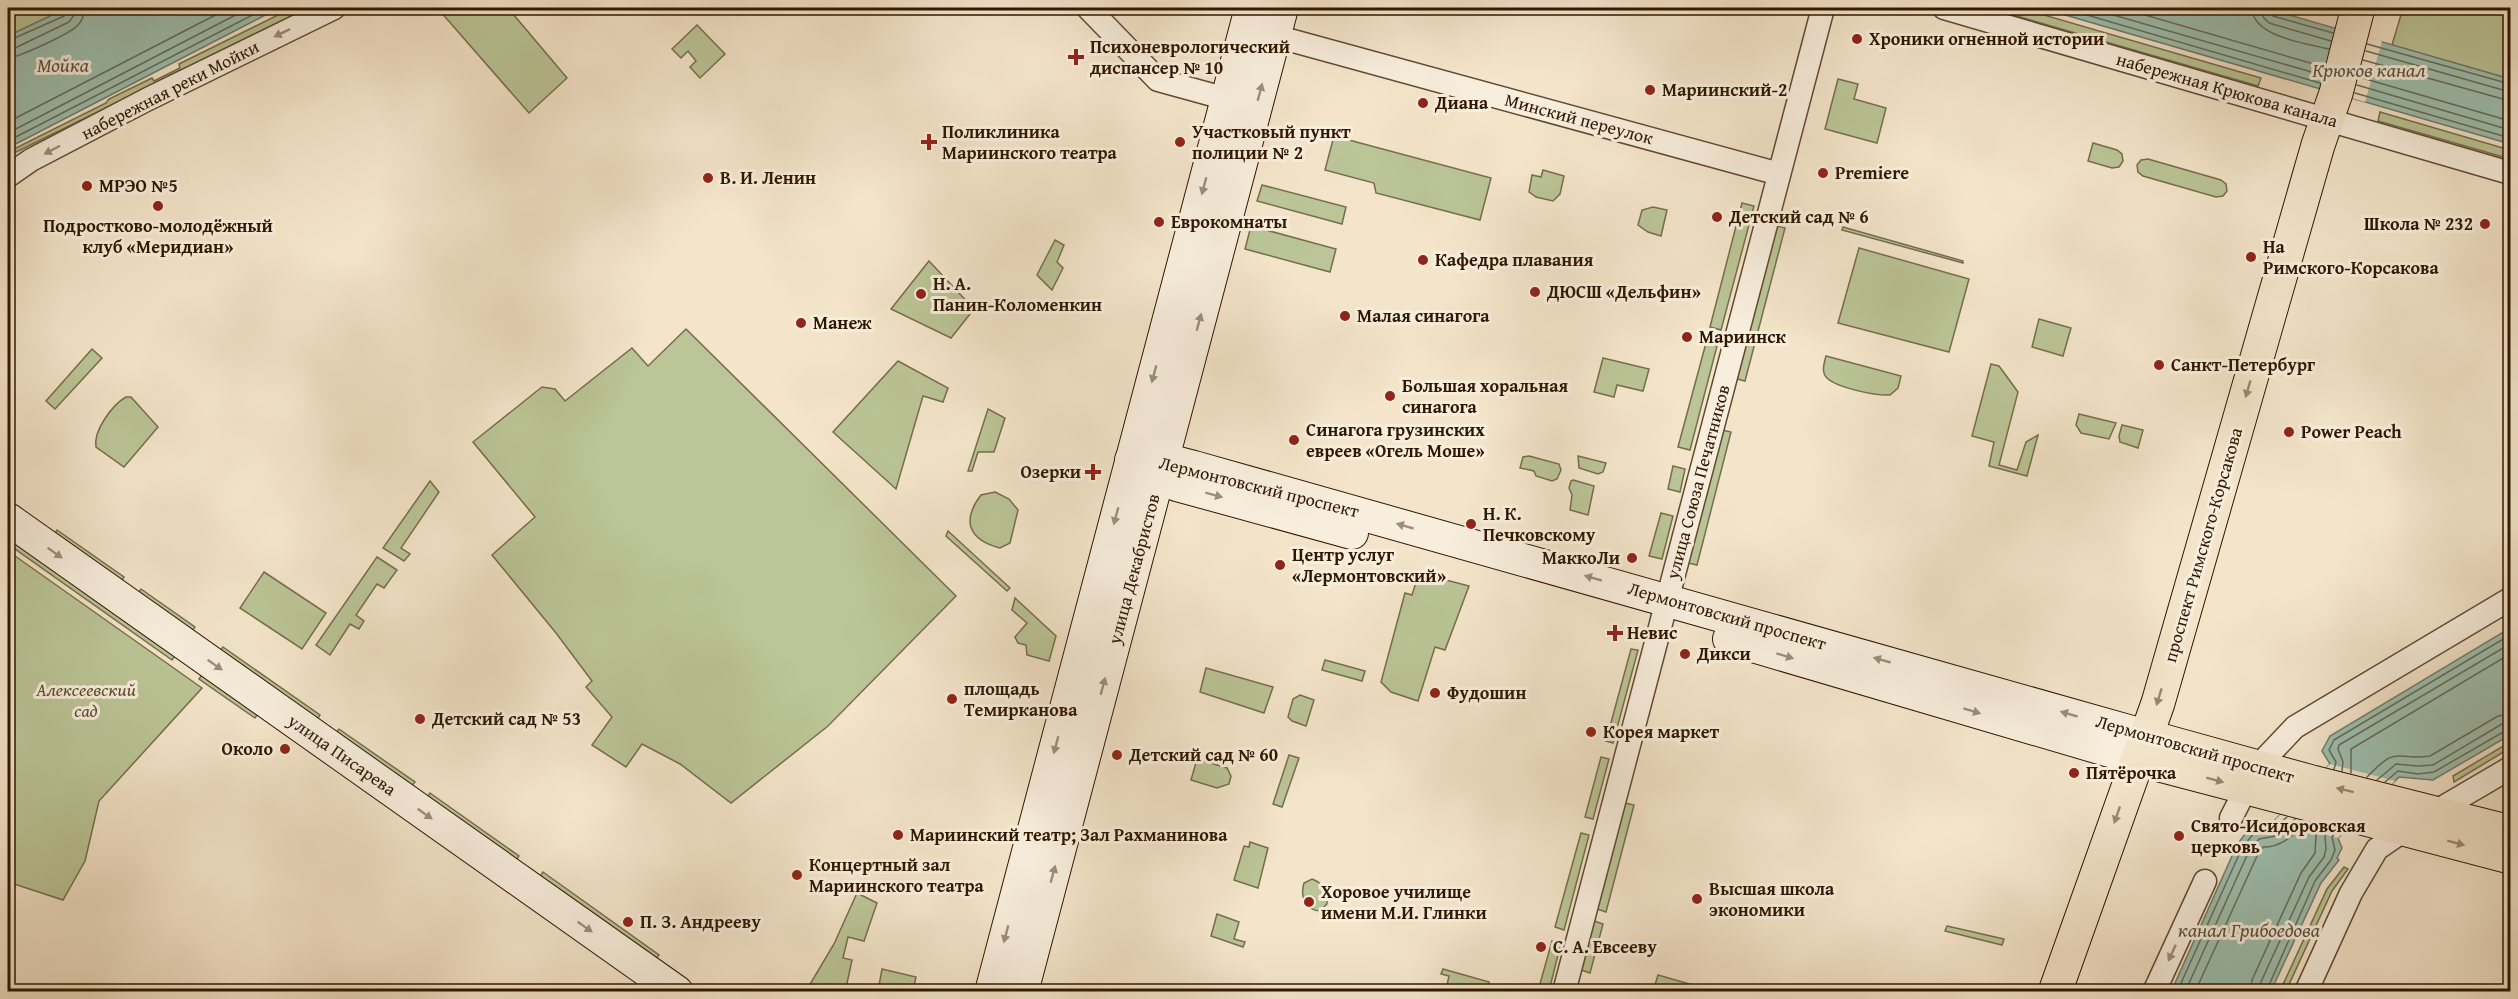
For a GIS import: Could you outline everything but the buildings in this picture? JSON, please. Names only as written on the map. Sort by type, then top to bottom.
[{"type":"main road","name":"улица Декабристов","points":[[991,992],[1251,8]]},
{"type":"main road","name":"проспект Римского-Корсакова","points":[[2077,992],[2152,751],[2364,21]]},
{"type":"main road","name":"улица Декабристов","points":[[1022,992],[1279,22]]},
{"type":"main road","name":"Лермонтовский проспект","points":[[1131,460],[1160,468],[1177,485],[1664,609],[2152,751],[2368,808]]},
{"type":"main road","name":"улица Писарева","points":[[8,519],[677,992]]},
{"type":"main road","name":"проспект Римского-Корсакова","points":[[2055,992],[2152,751]]},
{"type":"main road","points":[[2368,808],[2435,812],[2511,832]]},
{"type":"main road","points":[[2368,808],[2406,829],[2511,857]]},
{"type":"street","name":"набережная реки Мойки","points":[[8,176],[31,160],[146,100],[334,8]]},
{"type":"street","points":[[1088,8],[1158,80],[1227,99]]},
{"type":"street","name":"улица Союза Печатников","points":[[1564,992],[1823,8]]},
{"type":"street","name":"набережная Крюкова канала","points":[[1944,8],[2340,109],[2511,173]]},
{"type":"street","name":"Минский переулок","points":[[1279,22],[1779,174]]},
{"type":"street","points":[[2231,818],[2252,778],[2295,727],[2511,599]]},
{"type":"street","points":[[2306,992],[2350,894],[2374,855],[2388,841],[2406,829],[2511,768]]},
{"type":"street","points":[[2154,992],[2205,881]]},
{"type":"green space","points":[[8,8],[19,8],[22,12],[30,8],[60,8],[61,11],[8,36]]},
{"type":"green space","points":[[292,8],[309,8],[8,156],[8,152],[106,103],[109,99],[152,78],[154,81],[180,68],[179,64]]},
{"type":"green space","points":[[442,8],[508,8],[567,78],[529,113],[439,10]]},
{"type":"green space","points":[[1989,8],[2020,8],[2261,78],[2258,86]]},
{"type":"green space","points":[[2403,8],[2498,8],[2498,10],[2510,13],[2510,79],[2392,45]]},
{"type":"green space","points":[[697,25],[725,54],[700,78],[690,67],[696,61],[688,51],[681,58],[672,49]]},
{"type":"green space","points":[[1838,79],[1858,84],[1854,99],[1886,108],[1877,143],[1825,129]]},
{"type":"green space","points":[[2380,112],[2510,150],[2510,159],[2378,121]]},
{"type":"green space","points":[[1334,136],[1491,178],[1480,220],[1376,193],[1374,183],[1325,170]]},
{"type":"green space","points":[[2093,143],[2117,150],[2122,154],[2123,161],[2119,167],[2112,168],[2088,161]]},
{"type":"green space","points":[[2148,159],[2221,180],[2226,184],[2227,191],[2223,196],[2216,197],[2143,176],[2138,172],[2137,165],[2141,160]]},
{"type":"green space","points":[[1543,170],[1564,176],[1560,194],[1553,201],[1536,197],[1529,192],[1532,175],[1541,177]]},
{"type":"green space","points":[[1262,185],[1346,207],[1342,224],[1257,201]]},
{"type":"green space","points":[[1742,203],[1754,206],[1721,330],[1710,327]]},
{"type":"green space","points":[[1653,207],[1667,210],[1661,236],[1648,232],[1638,225],[1642,210]]},
{"type":"green space","points":[[1251,226],[1336,249],[1330,272],[1245,249]]},
{"type":"green space","points":[[1777,226],[1785,228],[1745,381],[1737,379]]},
{"type":"green space","points":[[1843,227],[1963,261],[1963,263],[1842,230]]},
{"type":"green space","points":[[1055,240],[1064,245],[1057,262],[1063,268],[1052,290],[1037,275]]},
{"type":"green space","points":[[1859,248],[1969,279],[1949,352],[1838,323]]},
{"type":"green space","points":[[929,261],[974,309],[951,338],[891,309]]},
{"type":"green space","points":[[2039,319],[2071,328],[2063,356],[2032,347]]},
{"type":"green space","points":[[686,329],[956,596],[828,726],[731,803],[680,764],[642,744],[626,767],[592,745],[612,717],[586,687],[592,681],[492,555],[535,517],[473,442],[542,387],[555,389],[565,401],[632,348],[648,366]]},
{"type":"green space","points":[[1706,343],[1717,346],[1690,450],[1678,447]]},
{"type":"green space","points":[[92,349],[102,358],[55,409],[46,401]]},
{"type":"green space","points":[[1826,356],[1901,376],[1898,388],[1890,395],[1884,395],[1857,391],[1832,382],[1824,373]]},
{"type":"green space","points":[[1603,358],[1649,369],[1643,391],[1617,385],[1614,397],[1594,392]]},
{"type":"green space","points":[[898,361],[948,388],[943,402],[923,396],[896,489],[833,432]]},
{"type":"green space","points":[[1991,364],[1999,366],[2018,392],[1999,465],[2017,470],[2026,442],[2038,435],[2027,476],[1989,466],[1994,442],[1972,436]]},
{"type":"green space","points":[[126,397],[131,397],[158,427],[124,467],[96,447],[96,441],[100,426],[115,406]]},
{"type":"green space","points":[[988,409],[1005,418],[994,452],[978,452],[972,471],[968,471]]},
{"type":"green space","points":[[2079,414],[2116,423],[2109,439],[2081,433],[2076,425]]},
{"type":"green space","points":[[2122,425],[2143,430],[2138,448],[2120,442]]},
{"type":"green space","points":[[1722,430],[1731,432],[1697,565],[1688,563]]},
{"type":"green space","points":[[1529,456],[1559,464],[1561,470],[1557,479],[1552,481],[1536,476],[1534,471],[1520,468],[1523,457]]},
{"type":"green space","points":[[1578,456],[1606,463],[1603,472],[1598,474],[1579,468]]},
{"type":"green space","points":[[1673,466],[1685,469],[1680,492],[1668,489]]},
{"type":"green space","points":[[1573,480],[1594,486],[1588,515],[1570,510],[1572,495],[1569,488]]},
{"type":"green space","points":[[430,481],[439,492],[401,548],[410,554],[404,561],[383,548]]},
{"type":"green space","points":[[995,492],[1009,499],[1018,510],[1010,543],[1000,548],[975,535],[970,521],[971,513],[981,495]]},
{"type":"green space","points":[[1661,513],[1673,516],[1662,559],[1649,556]]},
{"type":"green space","points":[[57,530],[124,577],[120,583],[53,536]]},
{"type":"green space","points":[[948,531],[1010,588],[1007,591],[946,536]]},
{"type":"green space","points":[[8,535],[176,654],[172,660],[8,544]]},
{"type":"green space","name":"Алексеевский сад","points":[[8,551],[202,688],[99,801],[85,861],[63,900],[8,882]]},
{"type":"green space","points":[[377,557],[397,570],[384,588],[377,584],[356,615],[364,621],[359,629],[350,624],[330,655],[316,645]]},
{"type":"green space","points":[[264,572],[326,613],[302,649],[240,608]]},
{"type":"green space","points":[[1419,573],[1469,586],[1445,650],[1435,647],[1418,701],[1391,692],[1381,682],[1405,593],[1412,595]]},
{"type":"green space","points":[[141,589],[195,627],[191,633],[137,595]]},
{"type":"green space","points":[[1015,598],[1056,636],[1049,661],[1027,655],[1026,645],[1018,643],[1015,637],[1027,623],[1012,610]]},
{"type":"green space","points":[[223,647],[320,715],[316,721],[219,652]]},
{"type":"green space","points":[[1631,649],[1638,650],[1613,743],[1606,741]]},
{"type":"green space","points":[[1325,660],[1365,671],[1362,681],[1322,670]]},
{"type":"green space","points":[[1206,668],[1273,687],[1264,713],[1200,692]]},
{"type":"green space","points":[[203,673],[259,712],[255,718],[199,679]]},
{"type":"green space","points":[[1300,695],[1314,700],[1306,726],[1288,717],[1293,699]]},
{"type":"green space","points":[[339,729],[415,782],[410,788],[335,734]]},
{"type":"green space","points":[[2510,742],[2510,748],[2454,782],[2453,776]]},
{"type":"green space","points":[[1289,755],[1299,758],[1282,807],[1273,804]]},
{"type":"green space","points":[[1601,757],[1609,759],[1593,819],[1585,817]]},
{"type":"green space","points":[[1197,759],[1227,768],[1231,776],[1229,784],[1217,788],[1191,780]]},
{"type":"green space","points":[[430,793],[519,856],[515,862],[426,799]]},
{"type":"green space","points":[[1625,803],[1634,805],[1606,912],[1597,909]]},
{"type":"green space","points":[[1581,833],[1589,835],[1564,930],[1555,927]]},
{"type":"green space","points":[[1250,842],[1268,848],[1258,888],[1234,880],[1244,846],[1249,847]]},
{"type":"green space","points":[[2344,867],[2348,869],[2332,891],[2286,991],[2280,991],[2327,889]]},
{"type":"green space","points":[[543,872],[659,955],[655,960],[539,878]]},
{"type":"green space","points":[[1312,879],[1324,888],[1327,896],[1327,904],[1320,911],[1307,905],[1303,897],[1304,883]]},
{"type":"green space","points":[[857,893],[877,903],[864,941],[848,937],[843,958],[852,960],[846,988],[838,986],[837,991],[806,991],[834,944]]},
{"type":"green space","points":[[1217,914],[1239,922],[1234,939],[1245,942],[1243,947],[1211,936]]},
{"type":"green space","points":[[1594,921],[1603,924],[1590,973],[1581,970]]},
{"type":"green space","points":[[1947,926],[2004,939],[2002,945],[1945,931]]},
{"type":"green space","points":[[1552,941],[1561,943],[1549,991],[1538,991]]},
{"type":"green space","points":[[882,969],[916,977],[913,991],[878,991]]},
{"type":"green space","points":[[1443,969],[1489,982],[1486,991],[1472,991],[1447,985],[1449,976],[1441,974]]},
{"type":"green space","points":[[1658,975],[1700,987],[1699,991],[1665,991],[1654,988]]},
{"type":"water","name":"Мойка","points":[[67,8],[279,8],[8,148],[8,36]]},
{"type":"water","name":"Крюков канал","points":[[2041,8],[2265,8],[2510,79],[2510,144]]},
{"type":"water","name":"канал Грибоедова","points":[[2510,628],[2510,735],[2433,780],[2399,777],[2338,838],[2342,848],[2337,858],[2339,860],[2321,883],[2271,991],[2171,992],[2237,845],[2252,827],[2274,821],[2330,764],[2322,751],[2330,736]]},
{"type":"pier","points":[[2337,28],[2382,41],[2365,102],[2321,89]]},
{"type":"pier","points":[[2330,764],[2395,781],[2338,838],[2274,821]]},
{"type":"place","name":"Хроники огненной истории","points":[[1857,39]]},
{"type":"place","name":"Психоневрологический диспансер № 10","points":[[1076,57]]},
{"type":"place","name":"Мариинский-2","points":[[1650,90]]},
{"type":"place","name":"Диана","points":[[1423,103]]},
{"type":"place","name":"Поликлиника Мариинского театра","points":[[929,142]]},
{"type":"place","name":"Участковый пункт полиции № 2","points":[[1180,142]]},
{"type":"place","name":"Premiere","points":[[1823,173]]},
{"type":"place","name":"В. И. Ленин","points":[[708,178]]},
{"type":"place","name":"МРЭО №5","points":[[87,186]]},
{"type":"place","name":"Подростково-молодёжный клуб «Меридиан»","points":[[158,206]]},
{"type":"place","name":"Детский сад № 6","points":[[1717,217]]},
{"type":"place","name":"Еврокомнаты","points":[[1159,222]]},
{"type":"place","name":"Школа № 232","points":[[2485,224]]},
{"type":"place","name":"На Римского-Корсакова","points":[[2251,257]]},
{"type":"place","name":"Кафедра плавания","points":[[1423,260]]},
{"type":"place","name":"ДЮСШ «Дельфин»","points":[[1535,292]]},
{"type":"place","name":"Н. А. Панин-Коломенкин","points":[[921,294]]},
{"type":"place","name":"Малая синагога","points":[[1345,316]]},
{"type":"place","name":"Манеж","points":[[801,323]]},
{"type":"place","name":"Мариинск","points":[[1687,337]]},
{"type":"place","name":"Санкт-Петербург","points":[[2159,365]]},
{"type":"place","name":"Большая хоральная синагога","points":[[1390,396]]},
{"type":"place","name":"Power Peach","points":[[2289,432]]},
{"type":"place","name":"Синагога грузинских евреев «Огель Моше»","points":[[1294,440]]},
{"type":"place","name":"Озерки","points":[[1093,472]]},
{"type":"place","name":"Н. К. Печковскому","points":[[1471,524]]},
{"type":"place","name":"МаккоЛи","points":[[1632,558]]},
{"type":"place","name":"Центр услуг «Лермонтовский»","points":[[1280,565]]},
{"type":"place","name":"Невис","points":[[1615,633]]},
{"type":"place","name":"Дикси","points":[[1685,654]]},
{"type":"place","name":"Фудошин","points":[[1435,693]]},
{"type":"place","name":"площадь Темирканова","points":[[952,699]]},
{"type":"place","name":"Детский сад № 53","points":[[420,719]]},
{"type":"place","name":"Корея маркет","points":[[1591,732]]},
{"type":"place","name":"Около","points":[[285,749]]},
{"type":"place","name":"Детский сад № 60","points":[[1117,755]]},
{"type":"place","name":"Пятёрочка","points":[[2074,773]]},
{"type":"place","name":"Мариинский театр; Зал Рахманинова","points":[[898,835]]},
{"type":"place","name":"Свято-Исидоровская церковь","points":[[2179,836]]},
{"type":"place","name":"Концертный зал Мариинского театра","points":[[797,875]]},
{"type":"place","name":"Высшая школа экономики","points":[[1697,899]]},
{"type":"place","name":"Хоровое училище имени М.И. Глинки","points":[[1309,902]]},
{"type":"place","name":"П. З. Андрееву","points":[[628,922]]},
{"type":"place","name":"С. А. Евсееву","points":[[1541,947]]}]
